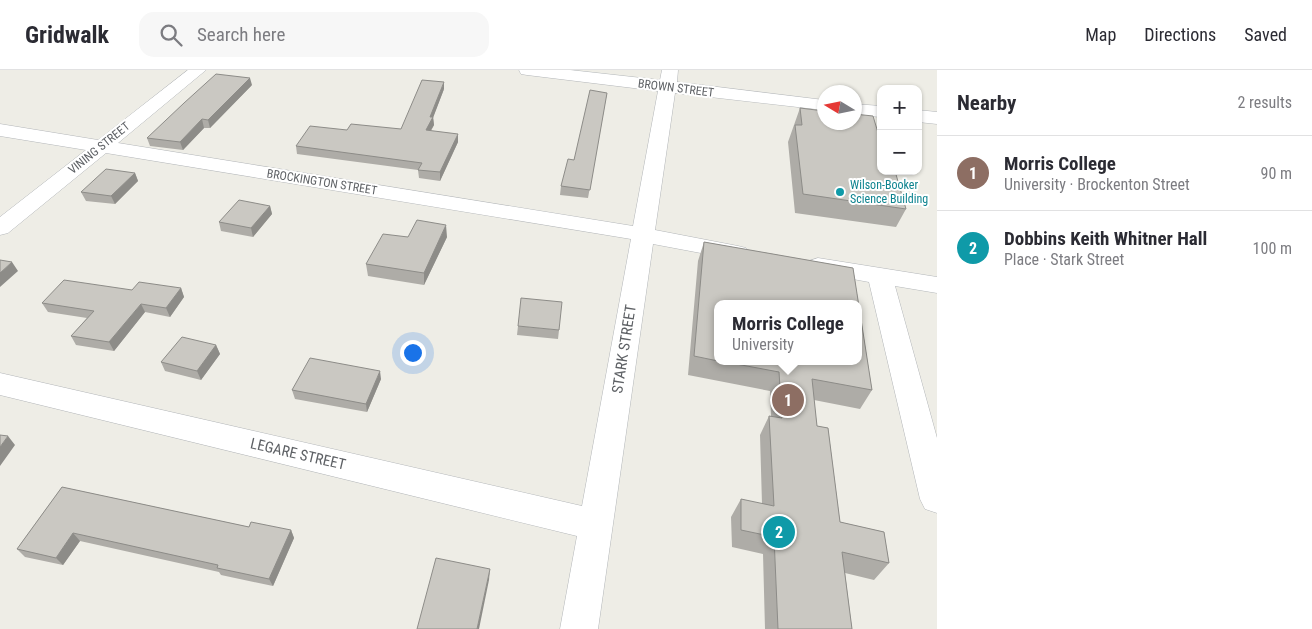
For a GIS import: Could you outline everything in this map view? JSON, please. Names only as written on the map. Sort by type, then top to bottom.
[{"type":"street","name":"VINING STREET","points":[[0,228],[198,70]]},
{"type":"street","name":"BROWN STREET","points":[[527,70],[668,78],[817,104]]},
{"type":"street","name":"STARK STREET","points":[[580,629],[668,78]]},
{"type":"street","points":[[862,110],[877,112]]},
{"type":"street","points":[[922,116],[937,118]]},
{"type":"street","name":"BROCKINGTON STREET","points":[[0,130],[610,228],[762,257]]},
{"type":"street","points":[[799,263],[937,285]]},
{"type":"street","points":[[880,276],[937,498]]},
{"type":"street","name":"LEGARE STREET","points":[[0,384],[596,525]]},
{"type":"building","points":[[216,74],[250,78],[208,120],[202,119],[180,142],[147,138],[184,103]]},
{"type":"building","points":[[422,80],[444,82],[430,117],[433,117],[426,130],[458,134],[440,172],[418,170],[422,163],[296,146],[310,126],[347,130],[351,124],[401,129]]},
{"type":"building","points":[[590,90],[607,93],[590,190],[561,186],[568,159],[574,160]]},
{"type":"building","name":"Wilson-Booker Science Building","points":[[800,108],[817,110],[817,130],[862,130],[862,115],[873,116],[877,129],[877,175],[896,175],[906,209],[803,194],[795,125],[802,125]]},
{"type":"building","points":[[106,169],[135,173],[111,196],[81,192]]},
{"type":"building","points":[[239,200],[270,206],[251,228],[219,222]]},
{"type":"building","points":[[417,220],[446,225],[424,273],[366,264],[383,234],[408,237]]},
{"type":"building","points":[[704,242],[853,268],[858,300],[714,300],[714,360],[694,356]]},
{"type":"building","points":[[0,260],[12,262],[0,273]]},
{"type":"building","points":[[64,280],[132,290],[139,282],[181,288],[166,308],[141,304],[109,342],[71,336],[94,311],[42,303]]},
{"type":"building","points":[[521,298],[562,302],[559,330],[518,326]]},
{"type":"building","points":[[862,326],[872,390],[812,379],[817,426],[828,428],[840,522],[884,532],[889,563],[842,552],[852,629],[778,629],[774,537],[741,530],[741,499],[774,506],[769,416],[782,418],[779,372],[741,365],[862,365]]},
{"type":"building","points":[[182,337],[216,345],[197,371],[161,362]]},
{"type":"building","points":[[310,358],[380,371],[366,404],[292,390]]},
{"type":"building","points":[[0,435],[8,436],[0,447]]},
{"type":"building","points":[[62,487],[249,527],[251,522],[291,530],[269,579],[217,568],[218,565],[73,533],[56,558],[17,549]]},
{"type":"building","points":[[436,558],[490,569],[477,629],[417,629]]},
{"type":"place","name":"Wilson-Booker Science Building","points":[[840,192]]},
{"type":"place","name":"Morris College","points":[[788,400]]},
{"type":"place","name":"Dobbins Keith Whitner Hall","points":[[779,532]]}]
